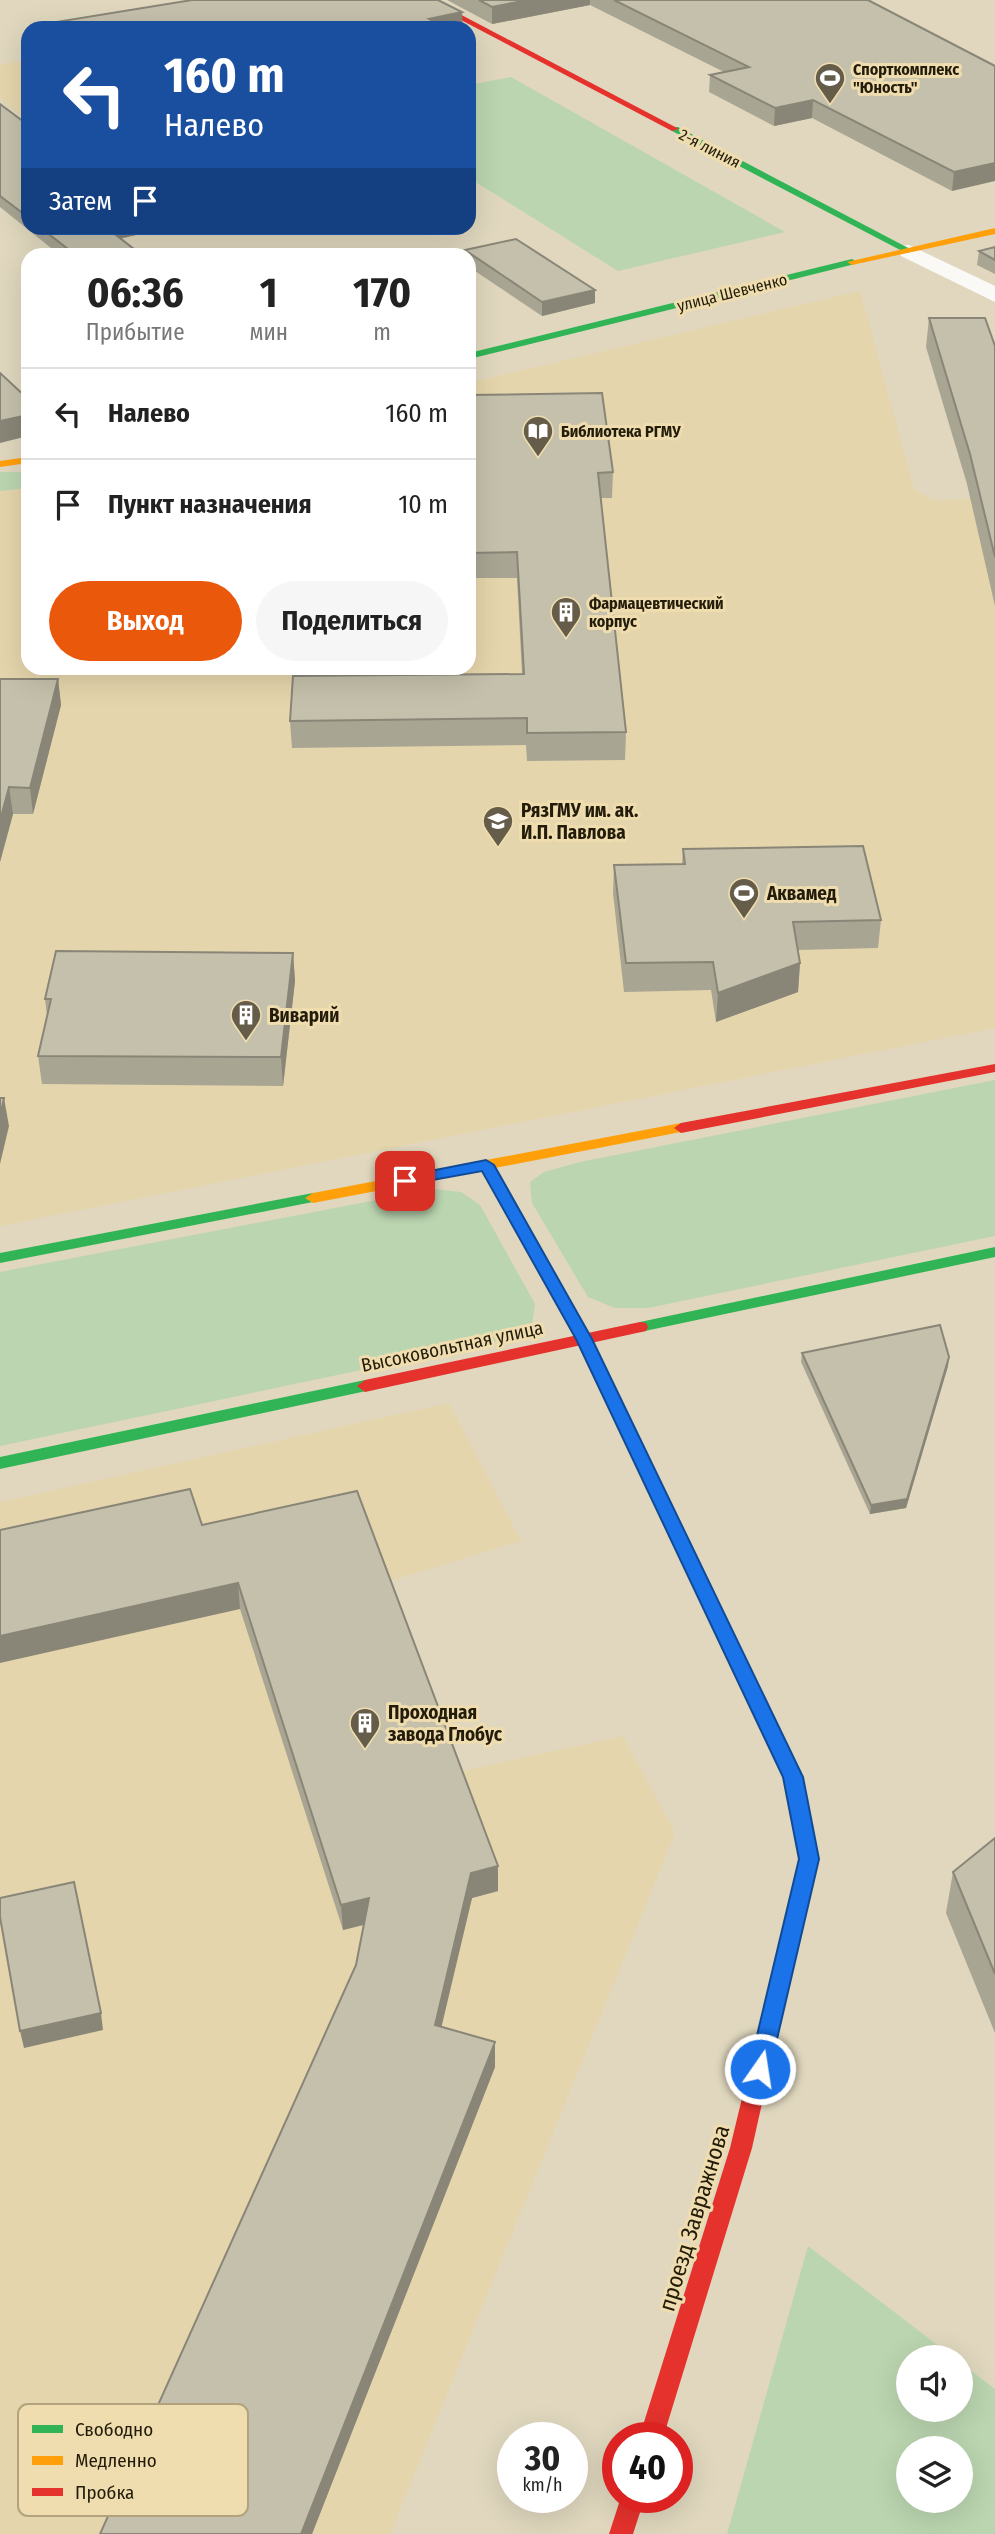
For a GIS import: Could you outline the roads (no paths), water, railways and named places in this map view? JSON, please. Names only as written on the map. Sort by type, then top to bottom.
[{"type":"street","name":"2-я линия","points":[[426,0],[466,21]]},
{"type":"street","name":"2-я линия","points":[[476,26],[995,295]]},
{"type":"street","name":"улица Шевченко","points":[[476,354],[995,231]]},
{"type":"street","points":[[0,464],[21,461]]},
{"type":"street","points":[[0,1258],[995,1068]]},
{"type":"street","name":"проезд Завражнова","points":[[486,1165],[584,1339],[793,1777],[809,1859],[741,2147],[656,2422]]},
{"type":"street","name":"Высоковольтная улица","points":[[0,1463],[995,1252]]},
{"type":"street","points":[[621,2534],[627,2513]]},
{"type":"place","name":"Спорткомплекс \"Юность\"","points":[[830,105]]},
{"type":"place","name":"Библиотека РГМУ","points":[[538,458]]},
{"type":"place","name":"Фармацевтический корпус","points":[[566,639]]},
{"type":"place","name":"РязГМУ им. ак. И.П. Павлова","points":[[498,848]]},
{"type":"place","name":"Аквамед","points":[[744,920]]},
{"type":"place","name":"Виварий","points":[[246,1042]]},
{"type":"place","name":"Проходная завода Глобус","points":[[365,1750]]}]
